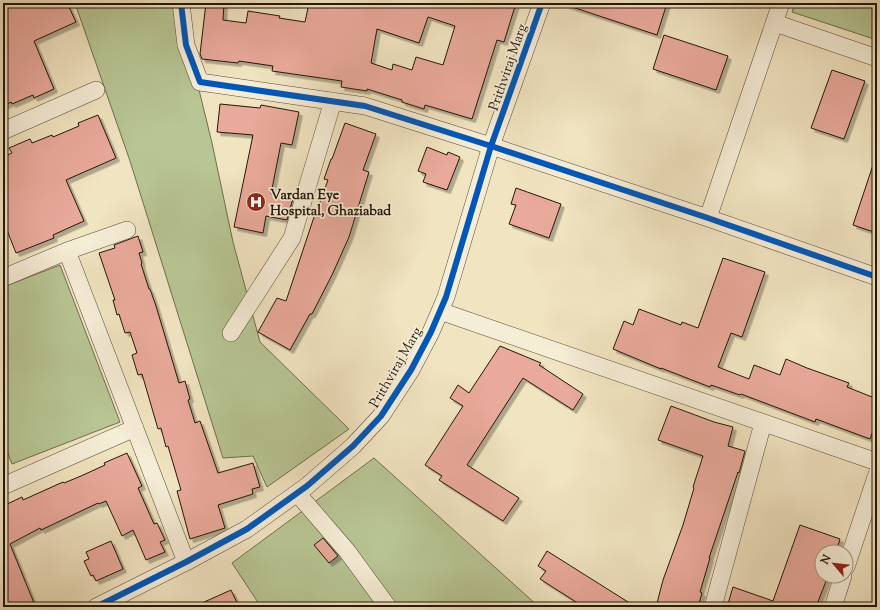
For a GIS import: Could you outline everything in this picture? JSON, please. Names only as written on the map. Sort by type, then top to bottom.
[{"type":"street","points":[[181,3],[186,45],[200,82],[365,106],[708,218],[877,277]]},
{"type":"street","name":"Prithviraj Marg","points":[[96,607],[186,562],[247,529],[307,486],[353,446],[381,416],[411,370],[446,297],[491,146],[542,3]]},
{"type":"street","points":[[708,218],[781,3]]},
{"type":"street","points":[[775,23],[877,58]]},
{"type":"street","points":[[3,131],[96,90]]},
{"type":"street","points":[[231,333],[292,238],[333,101]]},
{"type":"street","points":[[3,278],[67,251],[127,230]]},
{"type":"street","points":[[67,251],[186,562]]},
{"type":"street","points":[[440,311],[877,462]]},
{"type":"street","points":[[713,607],[763,423]]},
{"type":"street","points":[[4,482],[135,428]]},
{"type":"street","points":[[854,544],[877,474]]},
{"type":"street","points":[[297,492],[347,551],[388,607]]},
{"type":"street","points":[[833,607],[840,584]]},
{"type":"green space","points":[[75,3],[182,3],[200,94],[233,242],[260,342],[349,429],[267,487],[253,456],[223,458],[130,161]]},
{"type":"green space","points":[[795,3],[877,3],[877,40],[792,12]]},
{"type":"green space","points":[[60,265],[120,422],[12,464],[3,441],[3,287]]},
{"type":"green space","points":[[374,458],[539,607],[261,607],[232,563]]},
{"type":"building","points":[[3,3],[67,3],[76,22],[34,41],[54,89],[34,98],[33,95],[12,104],[11,102],[3,106]]},
{"type":"building","points":[[206,3],[224,3],[223,20],[246,23],[248,11],[305,22],[309,3],[516,3],[504,42],[497,40],[472,119],[425,105],[424,109],[402,102],[402,100],[367,89],[367,91],[341,87],[342,81],[272,71],[273,66],[239,61],[238,63],[202,59],[200,54]],"holes":[[[428,17],[455,26],[443,65],[416,57],[412,70],[393,64],[392,70],[371,63],[377,29],[419,43]]]},
{"type":"building","points":[[566,3],[667,3],[657,35],[566,5]]},
{"type":"building","points":[[664,35],[728,56],[716,90],[653,69]]},
{"type":"building","points":[[832,70],[865,81],[844,139],[811,128]]},
{"type":"building","points":[[220,104],[260,108],[261,105],[299,112],[292,145],[281,143],[271,194],[293,198],[287,220],[266,216],[263,233],[234,227],[253,135],[217,132]]},
{"type":"building","points":[[98,115],[116,158],[66,180],[84,221],[53,235],[54,238],[16,253],[3,220],[3,157],[12,153],[9,148],[30,139],[32,143],[52,135],[53,137],[79,126],[78,123]]},
{"type":"building","points":[[345,123],[376,134],[363,170],[369,172],[349,237],[312,314],[310,314],[290,350],[258,332],[277,298],[286,301],[318,205],[328,180],[324,179]]},
{"type":"building","points":[[427,147],[447,155],[448,152],[460,157],[447,190],[423,182],[426,174],[418,171]]},
{"type":"building","points":[[875,159],[877,159],[877,233],[853,225]]},
{"type":"building","points":[[516,188],[561,204],[549,238],[509,224],[516,205],[511,204]]},
{"type":"building","points":[[138,236],[143,252],[139,253],[141,264],[156,306],[179,383],[185,381],[190,399],[188,400],[195,423],[200,421],[218,473],[253,463],[260,487],[252,489],[253,494],[218,505],[225,528],[190,539],[177,491],[181,490],[168,446],[166,447],[161,428],[158,429],[142,374],[138,375],[132,355],[137,353],[130,332],[125,333],[119,314],[117,315],[113,300],[115,300],[99,253],[115,248],[114,245]]},
{"type":"building","points":[[723,258],[765,272],[742,337],[731,333],[718,367],[749,379],[754,365],[780,375],[786,359],[849,383],[847,387],[877,399],[877,420],[870,439],[816,419],[815,422],[741,394],[740,395],[711,385],[710,387],[613,349],[624,321],[633,325],[639,309],[681,325],[682,322],[698,328]]},
{"type":"building","points":[[500,346],[541,363],[539,365],[583,394],[573,410],[523,378],[467,465],[519,498],[503,521],[439,480],[442,476],[425,465],[463,406],[450,398],[458,385],[469,393]]},
{"type":"building","points":[[671,406],[714,422],[733,427],[728,446],[745,451],[739,473],[738,472],[709,558],[700,592],[702,593],[698,607],[656,607],[663,580],[683,525],[703,456],[658,440]]},
{"type":"building","points":[[127,453],[142,486],[138,488],[154,524],[157,523],[165,540],[160,542],[165,552],[146,560],[133,530],[122,536],[106,501],[99,504],[98,503],[41,530],[40,528],[10,544],[34,603],[23,607],[3,607],[3,506],[22,497],[23,500],[63,482],[64,483],[81,476],[105,465],[104,463]]},
{"type":"building","points":[[800,525],[840,539],[838,544],[814,544],[814,584],[825,584],[816,607],[727,607],[733,587],[773,601]]},
{"type":"building","points":[[323,538],[338,556],[329,563],[314,545]]},
{"type":"building","points":[[111,541],[123,569],[96,581],[93,575],[91,576],[84,561],[89,559],[86,552]]},
{"type":"building","points":[[547,551],[636,607],[584,607],[540,579],[546,571],[538,566]]},
{"type":"building","points":[[231,590],[239,607],[193,607]]},
{"type":"cycle path","points":[[181,3],[186,45],[200,82],[365,106],[708,218],[877,277]]},
{"type":"cycle path","points":[[96,607],[186,562],[247,529],[307,486],[353,446],[381,416],[411,370],[431,332],[446,297],[491,146],[542,3]]},
{"type":"place","name":"Vardan Eye Hospital, Ghaziabad","points":[[256,202]]}]
